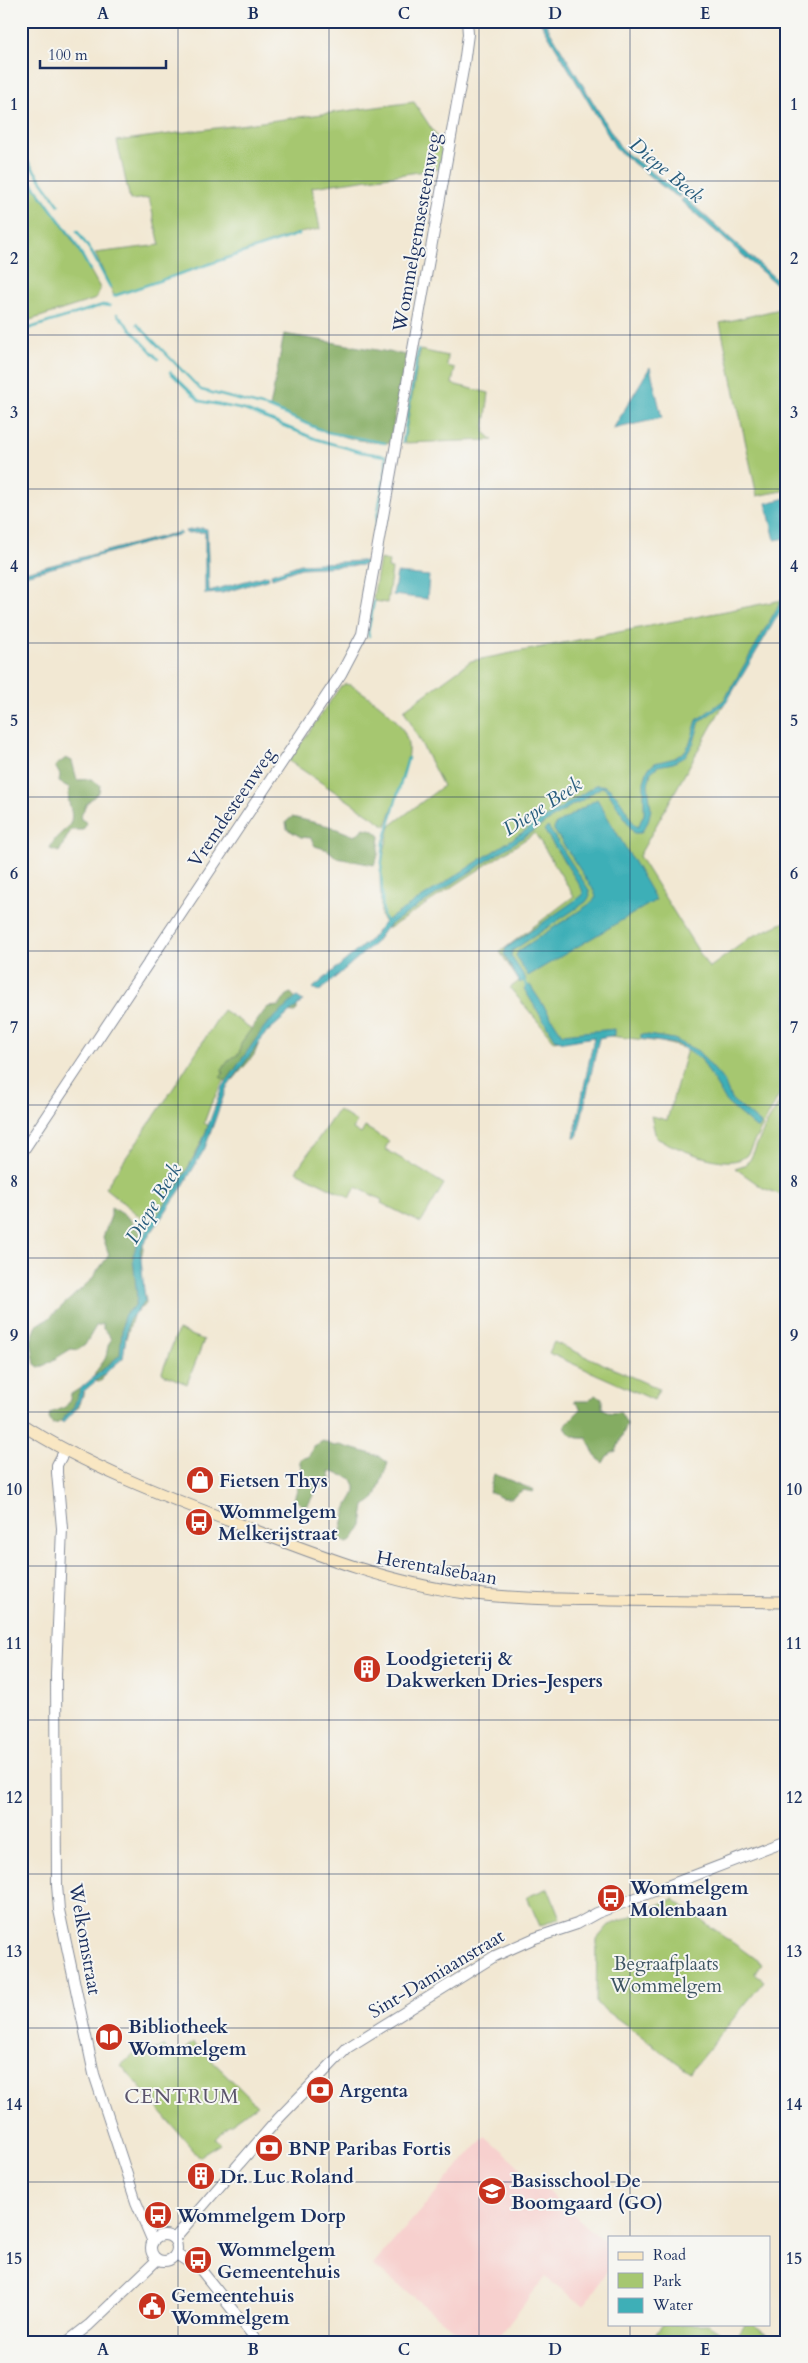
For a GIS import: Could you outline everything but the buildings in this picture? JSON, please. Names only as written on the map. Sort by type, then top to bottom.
[{"type":"main road","name":"Herentalsebaan","points":[[21,1424],[65,1450],[158,1493],[330,1559],[395,1580],[466,1593],[513,1597],[787,1602]]},
{"type":"street","name":"Wommelgemsesteenweg","points":[[395,449],[464,64],[468,34],[467,21]]},
{"type":"street","name":"Vremdesteenweg","points":[[21,1154],[352,655],[364,623],[395,449]]},
{"type":"street","name":"Welkomstraat","points":[[65,1450],[57,1465],[62,1528],[56,1673],[57,1876],[59,1910],[94,2074],[136,2202],[156,2239],[152,2253],[157,2260]]},
{"type":"street","name":"Sint-Damiaanstraat","points":[[174,2239],[302,2093],[333,2060],[364,2036],[454,1980],[511,1948],[577,1924],[597,1913],[787,1840]]},
{"type":"street","points":[[67,2342],[89,2325],[157,2260],[170,2260],[176,2254],[178,2246],[174,2239],[169,2236],[156,2239]]},
{"type":"street","points":[[176,2254],[200,2270],[258,2342]]},
{"type":"shaded area","name":"Basisschool De Boomgaard (GO)","points":[[485,2136],[608,2245],[608,2270],[584,2306],[545,2277],[495,2342],[470,2342],[373,2265]]},
{"type":"green space","points":[[414,102],[443,146],[440,169],[312,187],[320,229],[295,234],[114,296],[95,253],[160,245],[149,198],[130,200],[117,141]]},
{"type":"green space","points":[[21,180],[32,183],[42,196],[68,234],[100,288],[96,299],[21,323]]},
{"type":"green space","points":[[787,308],[787,490],[757,496],[720,323]]},
{"type":"green space","points":[[284,334],[406,355],[390,443],[358,440],[328,432],[270,408]]},
{"type":"green space","points":[[420,350],[448,356],[447,366],[455,368],[452,384],[489,393],[484,432],[493,440],[404,443]]},
{"type":"green space","points":[[380,559],[389,561],[388,568],[392,569],[387,603],[375,601],[373,598]]},
{"type":"green space","points":[[782,600],[639,856],[709,968],[751,937],[787,921],[787,1081],[747,1155],[739,1160],[715,1160],[688,1152],[656,1138],[651,1116],[667,1120],[687,1049],[662,1042],[593,1034],[554,1041],[510,988],[519,981],[500,952],[574,896],[535,833],[388,929],[381,916],[380,871],[390,826],[443,786],[404,710],[471,661]]},
{"type":"green space","points":[[345,684],[359,690],[386,710],[401,727],[406,736],[408,753],[406,763],[386,826],[289,761],[340,687]]},
{"type":"green space","points":[[66,758],[72,761],[77,780],[91,779],[100,785],[99,792],[87,803],[80,818],[87,823],[83,830],[71,830],[59,852],[50,849],[56,839],[69,826],[72,816],[68,799],[70,788],[59,782],[60,775],[55,766]]},
{"type":"green space","points":[[292,817],[329,826],[355,836],[364,828],[373,830],[380,836],[378,855],[374,865],[337,858],[328,850],[315,846],[311,838],[301,837],[287,829],[286,822]]},
{"type":"green space","points":[[291,993],[297,1000],[297,1010],[293,1013],[288,1012],[261,1038],[254,1055],[233,1080],[229,1083],[220,1077],[223,1074],[222,1069],[230,1059],[239,1054],[241,1043],[265,1010],[268,1007],[279,1006],[288,994]]},
{"type":"green space","points":[[223,1010],[258,1033],[223,1083],[211,1104],[204,1123],[209,1126],[203,1139],[167,1202],[150,1225],[105,1188],[167,1098]]},
{"type":"green space","points":[[787,1090],[787,1197],[763,1188],[735,1168],[744,1165],[750,1160],[766,1125]]},
{"type":"green space","points":[[338,1110],[357,1122],[353,1129],[361,1134],[365,1127],[389,1141],[385,1149],[444,1184],[421,1223],[381,1203],[382,1200],[356,1187],[350,1198],[296,1171]]},
{"type":"green space","points":[[111,1207],[132,1221],[139,1230],[143,1246],[139,1271],[146,1304],[134,1313],[120,1357],[110,1364],[102,1380],[99,1382],[93,1381],[96,1372],[105,1359],[111,1340],[108,1333],[103,1329],[103,1324],[96,1326],[85,1345],[78,1350],[71,1349],[40,1368],[35,1364],[31,1341],[37,1325],[48,1319],[91,1280],[109,1255],[103,1237],[111,1216]]},
{"type":"green space","points":[[178,1330],[204,1340],[187,1384],[162,1372]]},
{"type":"green space","points":[[554,1342],[659,1389],[654,1400],[549,1353]]},
{"type":"green space","points":[[79,1389],[85,1393],[80,1399],[79,1407],[58,1423],[52,1424],[49,1418],[50,1413],[67,1405],[71,1394]]},
{"type":"green space","points":[[595,1395],[602,1398],[602,1408],[611,1413],[620,1412],[627,1424],[616,1451],[607,1456],[603,1463],[595,1456],[587,1438],[573,1436],[568,1432],[565,1425],[581,1409],[574,1401],[589,1401]]},
{"type":"green space","points":[[323,1441],[334,1446],[340,1445],[379,1456],[388,1463],[375,1498],[365,1506],[362,1525],[352,1541],[347,1543],[339,1538],[346,1510],[355,1491],[351,1478],[329,1471],[331,1479],[329,1486],[317,1488],[308,1505],[302,1505],[294,1499],[303,1471],[300,1459],[308,1457],[314,1446]]},
{"type":"green space","points":[[494,1474],[534,1490],[533,1492],[523,1490],[511,1498],[502,1498],[489,1492]]},
{"type":"green space","points":[[548,1888],[560,1918],[540,1926],[527,1897]]},
{"type":"green space","name":"Begraafplaats Wommelgem","points":[[673,1899],[762,1964],[755,1974],[764,1981],[690,2072],[596,2003],[597,1939],[608,1926]]},
{"type":"green space","points":[[193,2042],[257,2105],[227,2126],[215,2139],[220,2144],[199,2157],[121,2065],[143,2047],[157,2050],[164,2046],[175,2057]]},
{"type":"green space","points":[[662,2326],[711,2326],[734,2341],[744,2326],[755,2326],[781,2342],[650,2342]]},
{"type":"water","points":[[540,21],[544,21],[622,150],[677,191],[681,195],[680,198],[667,190],[617,150]]},
{"type":"water","points":[[684,197],[787,289],[787,294],[681,201]]},
{"type":"water","points":[[650,367],[662,418],[613,429]]},
{"type":"water","points":[[787,498],[787,538],[775,540],[766,503]]},
{"type":"water","points":[[207,529],[209,591],[268,575],[269,579],[222,593],[205,594],[205,532],[186,533],[185,531]]},
{"type":"water","points":[[180,532],[181,534],[21,576],[21,573]]},
{"type":"water","points":[[362,561],[370,563],[365,592],[362,591],[365,565],[301,568],[272,578],[271,574],[301,564]]},
{"type":"water","points":[[397,573],[429,576],[427,599],[393,595]]},
{"type":"water","points":[[787,591],[787,600],[726,703],[700,721],[694,742],[686,756],[673,763],[658,766],[651,772],[648,785],[651,809],[648,822],[641,833],[634,833],[606,789],[602,787],[394,922],[385,929],[376,942],[321,990],[318,991],[313,988],[372,938],[384,922],[596,785],[603,785],[614,793],[638,827],[644,814],[644,782],[648,769],[655,763],[675,758],[685,751],[690,743],[697,720],[724,700]]},
{"type":"water","points":[[597,799],[656,900],[528,976],[516,956],[518,951],[591,903],[596,897],[554,830],[555,825]]},
{"type":"water","points":[[548,827],[589,890],[590,896],[586,902],[512,951],[511,956],[526,979],[520,983],[504,954],[506,948],[583,895],[582,889],[544,830]]},
{"type":"water","points":[[530,985],[562,1034],[615,1029],[615,1035],[599,1038],[577,1138],[574,1137],[594,1037],[564,1042],[555,1039],[524,989]]},
{"type":"water","points":[[297,997],[303,1001],[265,1034],[226,1089],[205,1148],[183,1186],[140,1249],[145,1301],[128,1321],[123,1358],[84,1391],[76,1409],[63,1423],[61,1421],[73,1408],[81,1388],[120,1355],[123,1320],[125,1314],[135,1306],[137,1298],[133,1256],[136,1247],[182,1179],[201,1145],[222,1088],[265,1026]]},
{"type":"water","points":[[641,1034],[674,1039],[698,1051],[724,1081],[731,1099],[761,1124],[759,1128],[756,1128],[727,1103],[701,1059],[677,1044],[641,1039]]},
{"type":"waterway","points":[[21,152],[59,205]]},
{"type":"waterway","points":[[32,183],[73,239],[90,270]]},
{"type":"waterway","points":[[77,231],[92,253],[110,287]]},
{"type":"waterway","points":[[114,296],[299,234]]},
{"type":"waterway","points":[[21,331],[103,305],[110,306]]},
{"type":"waterway","points":[[117,314],[158,359]]},
{"type":"waterway","points":[[137,324],[201,390],[270,408],[326,432],[385,443]]},
{"type":"waterway","points":[[403,442],[418,350]]},
{"type":"waterway","points":[[170,372],[200,401],[245,410],[316,439],[361,452],[386,456],[386,468],[373,539]]},
{"type":"waterway","points":[[369,636],[368,632],[374,601]]},
{"type":"waterway","points":[[387,922],[383,916],[381,871],[384,842],[408,758]]},
{"type":"waterway","points":[[523,979],[529,989]]},
{"type":"place","name":"Fietsen Thys","points":[[200,1480]]},
{"type":"place","name":"Wommelgem Melkerijstraat","points":[[199,1522]]},
{"type":"place","name":"Loodgieterij & Dakwerken Dries-Jespers","points":[[367,1669]]},
{"type":"place","name":"Wommelgem Molenbaan","points":[[611,1898]]},
{"type":"place","name":"Bibliotheek Wommelgem","points":[[109,2037]]},
{"type":"place","name":"Argenta","points":[[320,2090]]},
{"type":"place","name":"BNP Paribas Fortis","points":[[269,2148]]},
{"type":"place","name":"Dr. Luc Roland","points":[[201,2176]]},
{"type":"place","name":"Basisschool De Boomgaard (GO)","points":[[492,2191]]},
{"type":"place","name":"Wommelgem Dorp","points":[[158,2215]]},
{"type":"place","name":"Wommelgem Gemeentehuis","points":[[198,2260]]},
{"type":"place","name":"Gemeentehuis Wommelgem","points":[[152,2306]]},
{"type":"district","name":"CENTRUM","points":[[182,2096]]},
{"type":"water label","name":"Diepe Beek","points":[[667,170]]},
{"type":"water label","name":"Diepe Beek","points":[[542,806]]},
{"type":"water label","name":"Diepe Beek","points":[[153,1203]]}]
